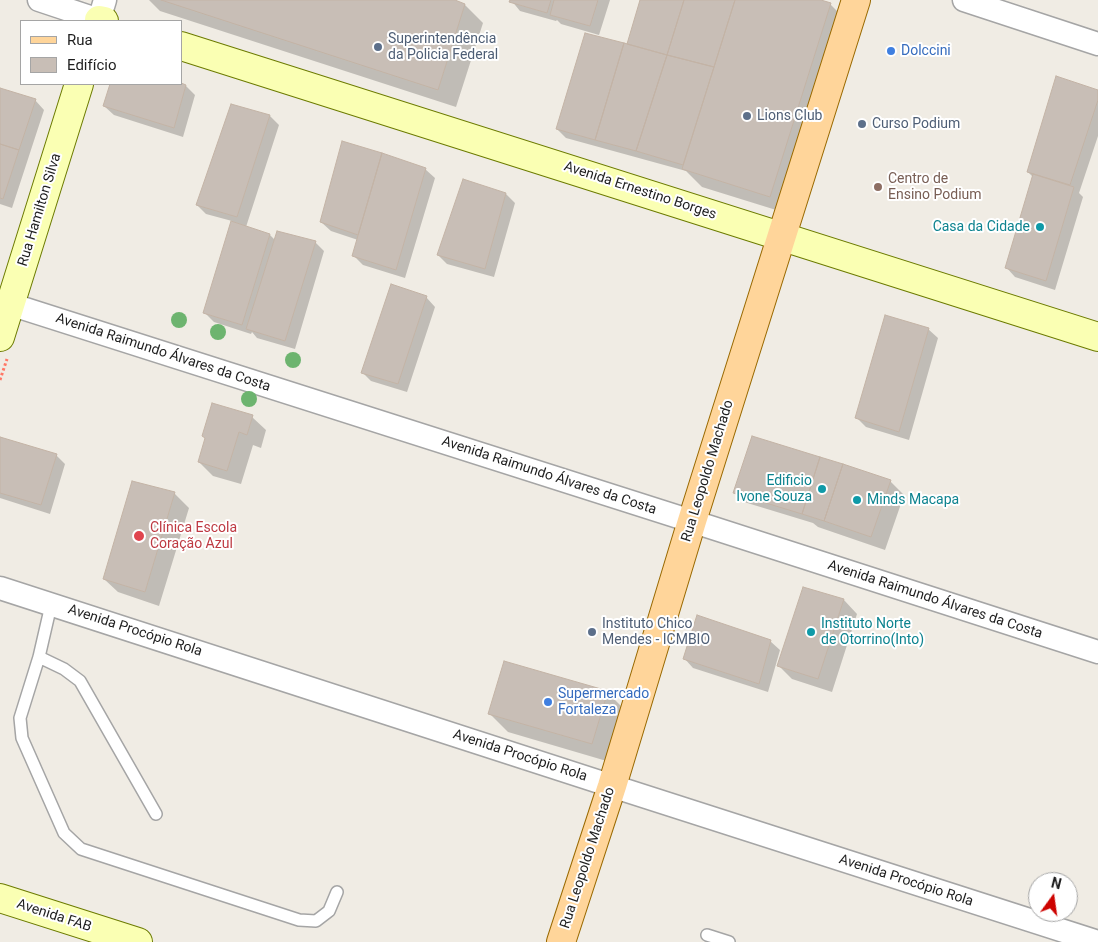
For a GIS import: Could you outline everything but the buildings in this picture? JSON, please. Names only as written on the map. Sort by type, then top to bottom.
[{"type":"main road","name":"Rua Leopoldo Machado","points":[[560,942],[612,786],[692,521],[856,0]]},
{"type":"street","points":[[39,0],[102,16]]},
{"type":"street","points":[[964,0],[1098,44]]},
{"type":"street","name":"Avenida Ernestino Borges","points":[[182,46],[1098,338]]},
{"type":"street","name":"Rua Hamilton Silva","points":[[0,337],[5,303],[79,85]]},
{"type":"street","name":"Avenida Raimundo Álvares da Costa","points":[[5,303],[1098,652]]},
{"type":"street","name":"Avenida Procópio Rola","points":[[0,588],[1098,942]]},
{"type":"street","name":"Avenida FAB","points":[[0,898],[138,942]]},
{"type":"lane","points":[[51,604],[39,657],[20,718],[22,738],[64,833],[81,849],[299,920],[316,921],[329,912],[337,892]]},
{"type":"lane","points":[[39,657],[64,669],[80,681],[156,814]]},
{"type":"lane","points":[[707,935],[729,942]]},
{"type":"place","name":"Superintendência da Policia Federal","points":[[378,47]]},
{"type":"place","name":"Dolccini","points":[[891,51]]},
{"type":"place","name":"Lions Club","points":[[747,116]]},
{"type":"place","name":"Curso Podium","points":[[862,124]]},
{"type":"place","name":"Centro de Ensino Podium","points":[[878,187]]},
{"type":"place","name":"Casa da Cidade","points":[[1040,227]]},
{"type":"place","name":"Edificio Ivone Souza","points":[[822,489]]},
{"type":"place","name":"Minds Macapa","points":[[857,500]]},
{"type":"place","name":"Clínica Escola Coração Azul","points":[[139,536]]},
{"type":"place","name":"Instituto Chico Mendes - ICMBIO","points":[[592,632]]},
{"type":"place","name":"Instituto Norte de Otorrino(Into)","points":[[811,632]]},
{"type":"place","name":"Supermercado Fortaleza","points":[[548,702]]}]
